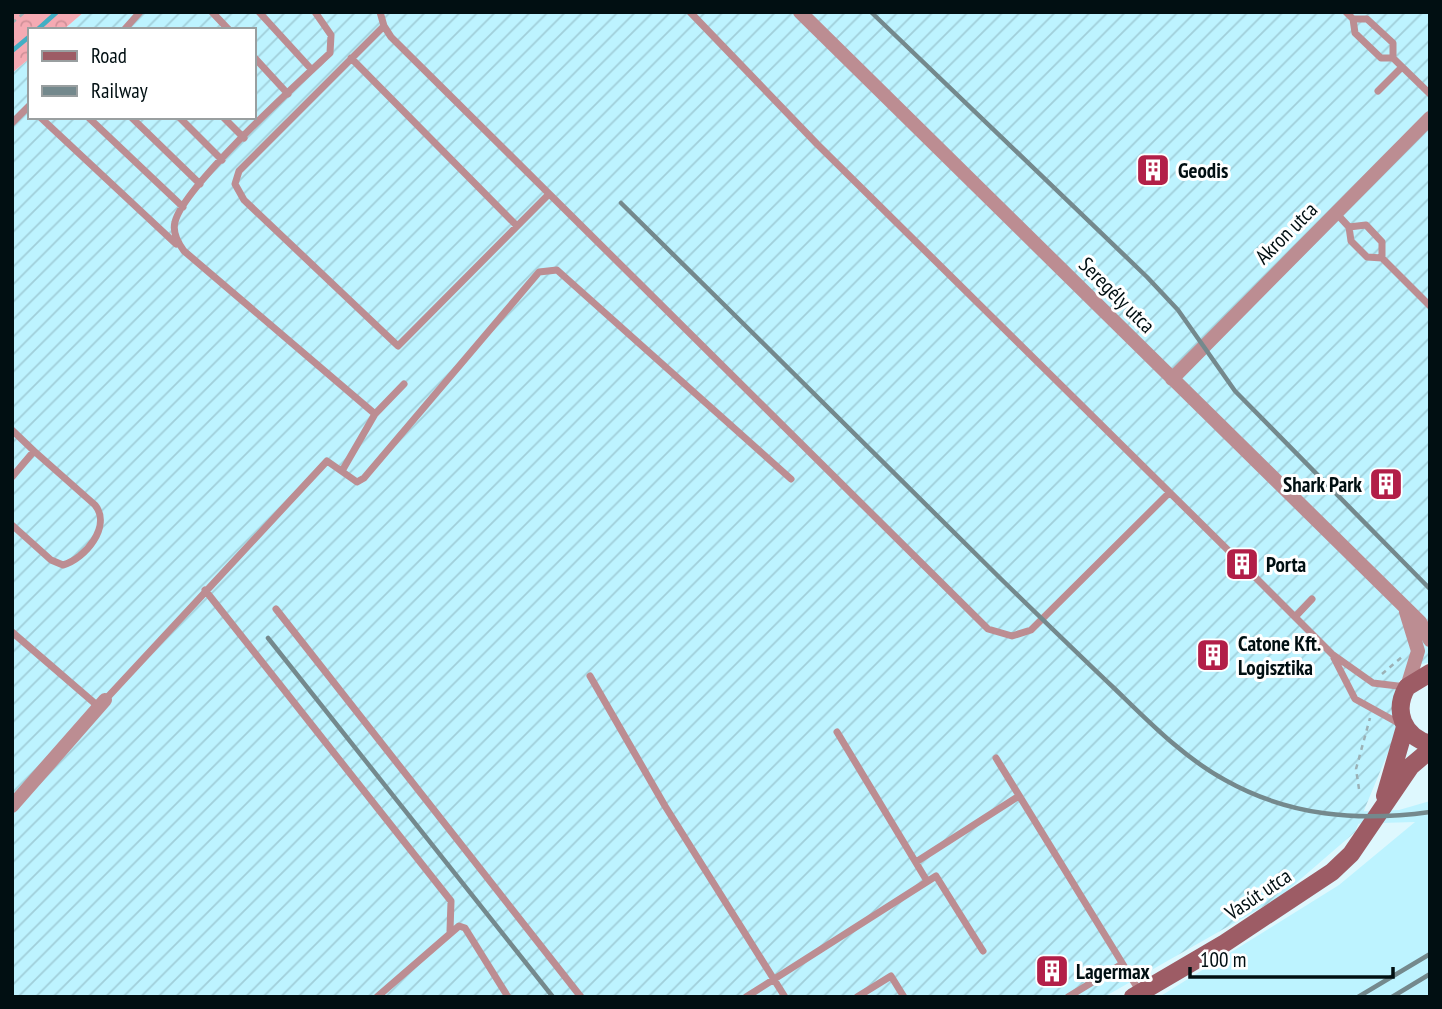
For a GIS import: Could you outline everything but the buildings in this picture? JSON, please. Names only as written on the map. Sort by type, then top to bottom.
[{"type":"street","name":"Seregély utca","points":[[800,12],[1420,622],[1430,640]]},
{"type":"street","name":"Akron utca","points":[[1172,379],[1430,117]]},
{"type":"street","name":"Seregély utca","points":[[1403,608],[1412,624],[1418,651],[1407,687]]},
{"type":"street","points":[[1407,687],[1430,673]]},
{"type":"street","name":"Vasút utca","points":[[1384,803],[1405,727],[1400,703],[1407,687]]},
{"type":"street","points":[[12,806],[102,704]]},
{"type":"street","points":[[1405,727],[1415,738],[1430,744]]},
{"type":"street","name":"Vasút utca","points":[[1137,995],[1225,943],[1332,872],[1351,854],[1411,766],[1430,750]]},
{"type":"lane","points":[[130,28],[140,12]]},
{"type":"lane","points":[[212,12],[227,28]]},
{"type":"lane","points":[[259,12],[312,69]]},
{"type":"lane","points":[[184,251],[174,231],[174,223],[183,207],[222,160],[330,52],[332,40],[328,29],[315,12]]},
{"type":"lane","points":[[380,12],[384,26],[549,194],[988,629],[1012,636],[1031,630],[1169,493]]},
{"type":"lane","points":[[690,12],[817,144],[1332,654],[1373,683],[1407,687]]},
{"type":"lane","points":[[1346,12],[1353,19],[1355,33],[1381,58],[1393,58],[1430,94]]},
{"type":"lane","points":[[1353,19],[1367,19],[1393,43],[1393,58]]},
{"type":"lane","points":[[384,26],[239,171],[235,184],[244,200],[398,346],[549,194]]},
{"type":"lane","points":[[351,58],[517,226]]},
{"type":"lane","points":[[256,59],[288,94]]},
{"type":"lane","points":[[1378,91],[1402,67]]},
{"type":"lane","points":[[12,123],[28,108]]},
{"type":"lane","points":[[42,119],[184,251],[375,414]]},
{"type":"lane","points":[[90,119],[183,207]]},
{"type":"lane","points":[[133,119],[201,184]]},
{"type":"lane","points":[[181,119],[222,160]]},
{"type":"lane","points":[[225,119],[244,138]]},
{"type":"lane","points":[[1335,213],[1349,227],[1351,241],[1367,257],[1382,258],[1430,306]]},
{"type":"lane","points":[[1349,227],[1366,225],[1382,242],[1382,258]]},
{"type":"lane","points":[[12,632],[102,704],[327,461],[357,482],[363,478],[539,272],[557,270],[791,478]]},
{"type":"lane","points":[[342,471],[375,414],[404,384]]},
{"type":"lane","points":[[12,430],[95,505],[102,516],[102,528],[73,561],[62,565],[51,560],[12,524]]},
{"type":"lane","points":[[12,477],[34,452]]},
{"type":"lane","points":[[205,590],[450,901],[450,930]]},
{"type":"lane","points":[[1295,617],[1312,599]]},
{"type":"lane","points":[[276,609],[581,997]]},
{"type":"lane","points":[[1332,654],[1355,699],[1405,727]]},
{"type":"lane","points":[[590,676],[665,806],[785,997]]},
{"type":"lane","points":[[837,732],[927,881]]},
{"type":"lane","points":[[996,758],[1122,964],[1137,995]]},
{"type":"lane","points":[[915,862],[1019,796]]},
{"type":"lane","points":[[746,997],[936,876],[983,951]]},
{"type":"lane","points":[[377,997],[450,930],[459,926],[465,928],[508,997]]},
{"type":"lane","points":[[1068,997],[1122,964]]},
{"type":"lane","points":[[857,997],[891,976],[904,997]]},
{"type":"path","points":[[12,23],[25,12]]},
{"type":"shaded area","points":[[84,12],[1430,12],[1430,662],[1419,665],[1399,681],[1394,713],[1397,731],[1355,832],[1280,897],[1104,997],[12,997],[12,73],[28,60],[28,119],[256,119],[256,28],[65,28]]},
{"type":"shaded area","points":[[1430,801],[1430,997],[1159,997],[1339,885],[1415,822],[1346,824],[1346,812],[1399,810]]},
{"type":"green space","points":[[12,12],[84,12],[65,28],[28,28],[28,60],[12,73]]},
{"type":"waterway","points":[[39,28],[57,12]]},
{"type":"waterway","points":[[12,51],[28,38]]},
{"type":"railway","points":[[871,12],[1147,277],[1178,310],[1235,391],[1430,589]]},
{"type":"railway","points":[[621,203],[1030,607],[1154,726],[1195,761],[1249,792],[1299,809],[1350,816],[1430,812]]},
{"type":"railway","points":[[268,638],[553,997]]},
{"type":"railway","points":[[1358,997],[1430,954]]},
{"type":"railway","points":[[1392,997],[1430,974]]},
{"type":"place","name":"Geodis","points":[[1153,170]]},
{"type":"place","name":"Shark Park","points":[[1386,484]]},
{"type":"place","name":"Porta","points":[[1242,564]]},
{"type":"place","name":"Catone Kft. Logisztika","points":[[1213,655]]},
{"type":"place","name":"Lagermax","points":[[1052,971]]}]
